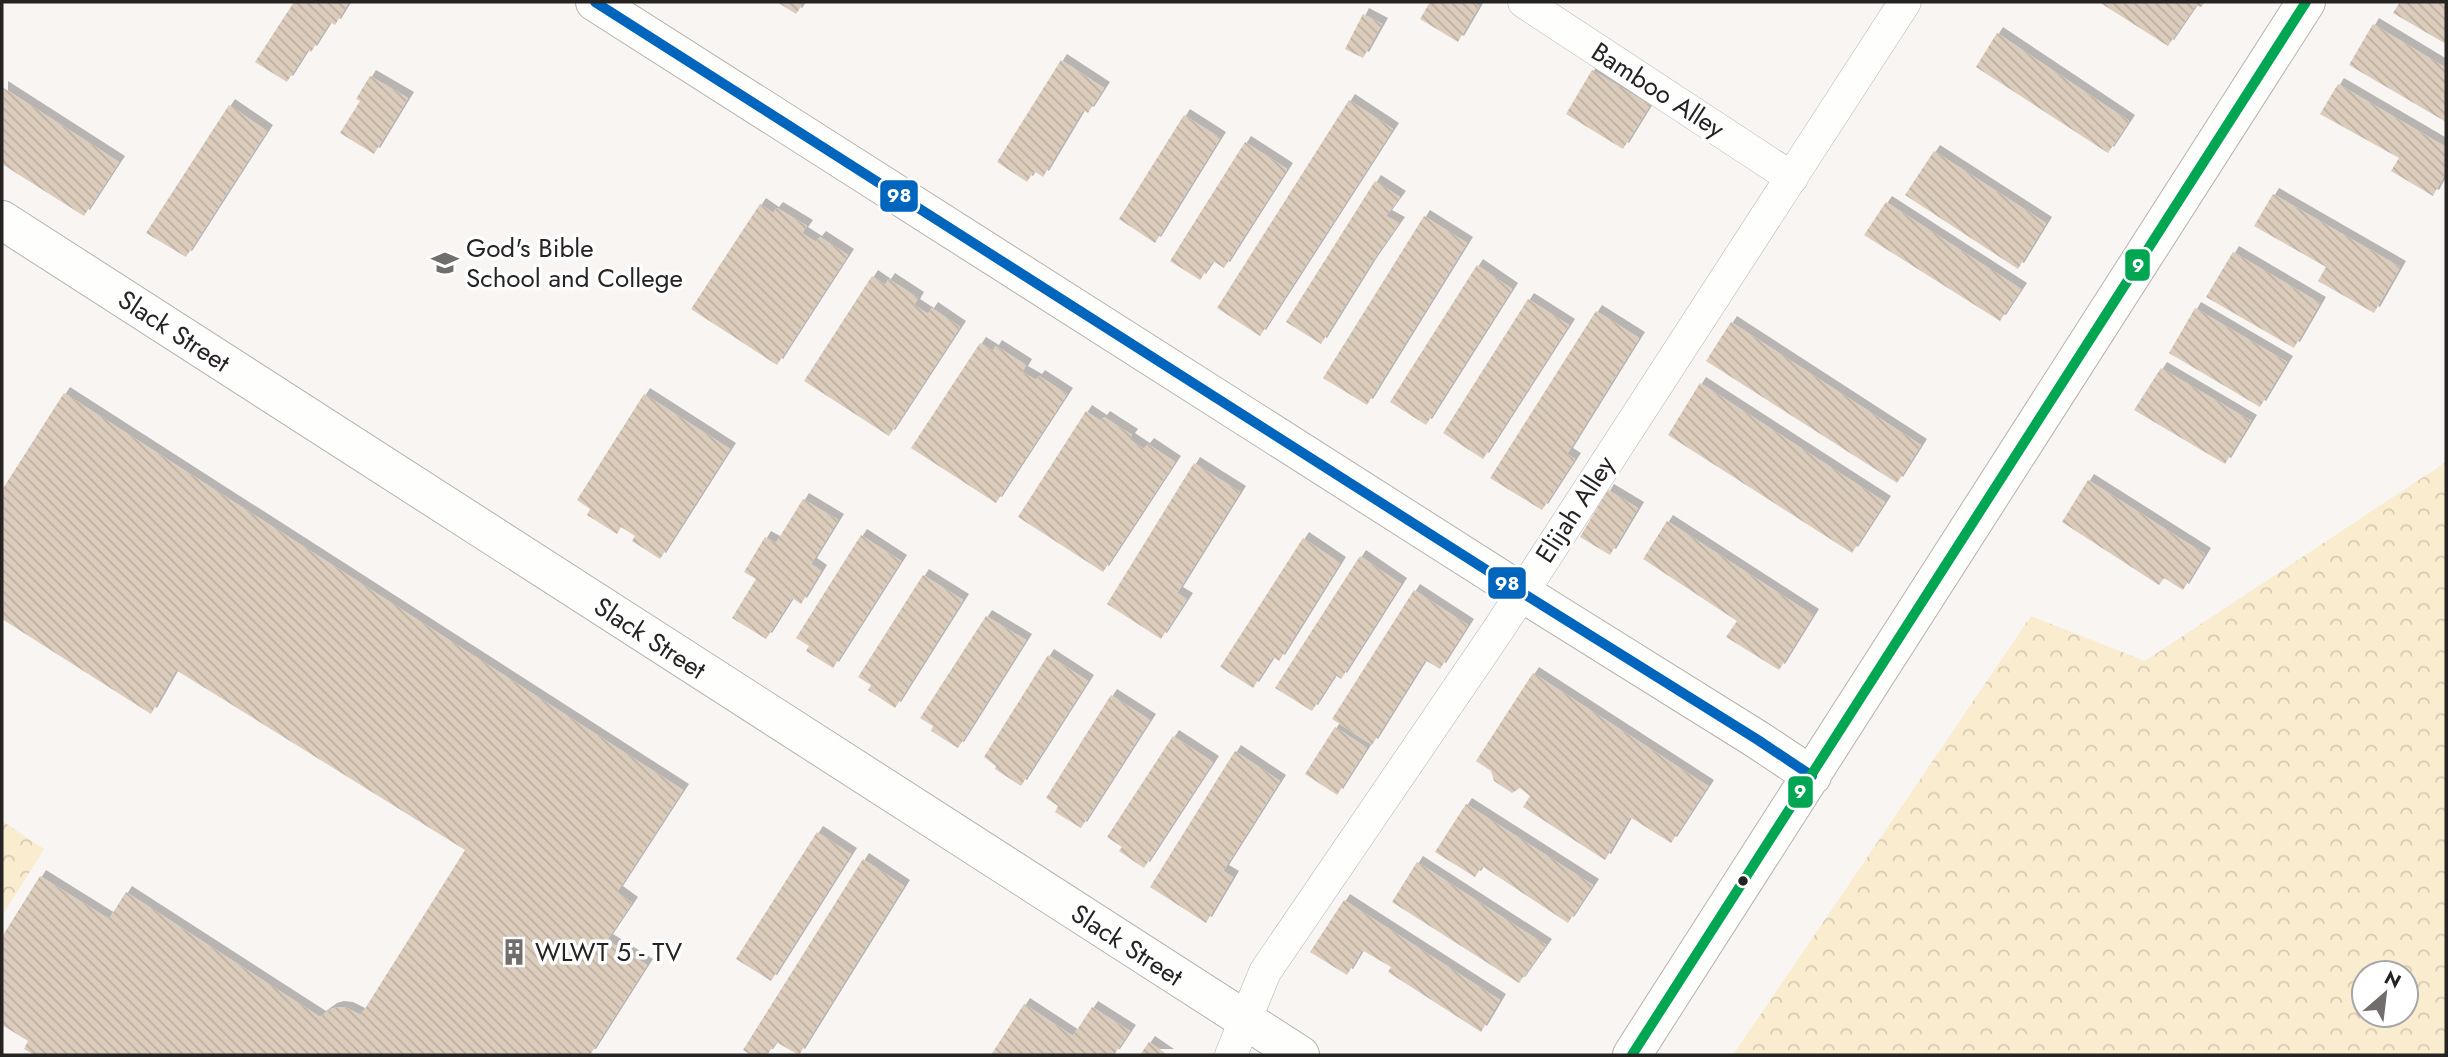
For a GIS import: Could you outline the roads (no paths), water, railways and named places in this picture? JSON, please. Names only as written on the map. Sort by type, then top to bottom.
[{"type":"street","points":[[595,2],[1812,776]]},
{"type":"street","points":[[1632,1055],[2306,2]]},
{"type":"street","name":"Slack Street","points":[[2,220],[1238,1038],[1300,1055]]},
{"type":"lane","name":"Bamboo Alley","points":[[1524,2],[1792,178]]},
{"type":"lane","name":"Elijah Alley","points":[[1238,1038],[1265,972],[1521,592],[1905,2]]},
{"type":"place","name":"God's Bible School and College","points":[[445,263]]},
{"type":"place","name":"WLWT 5 - TV","points":[[514,952]]}]
